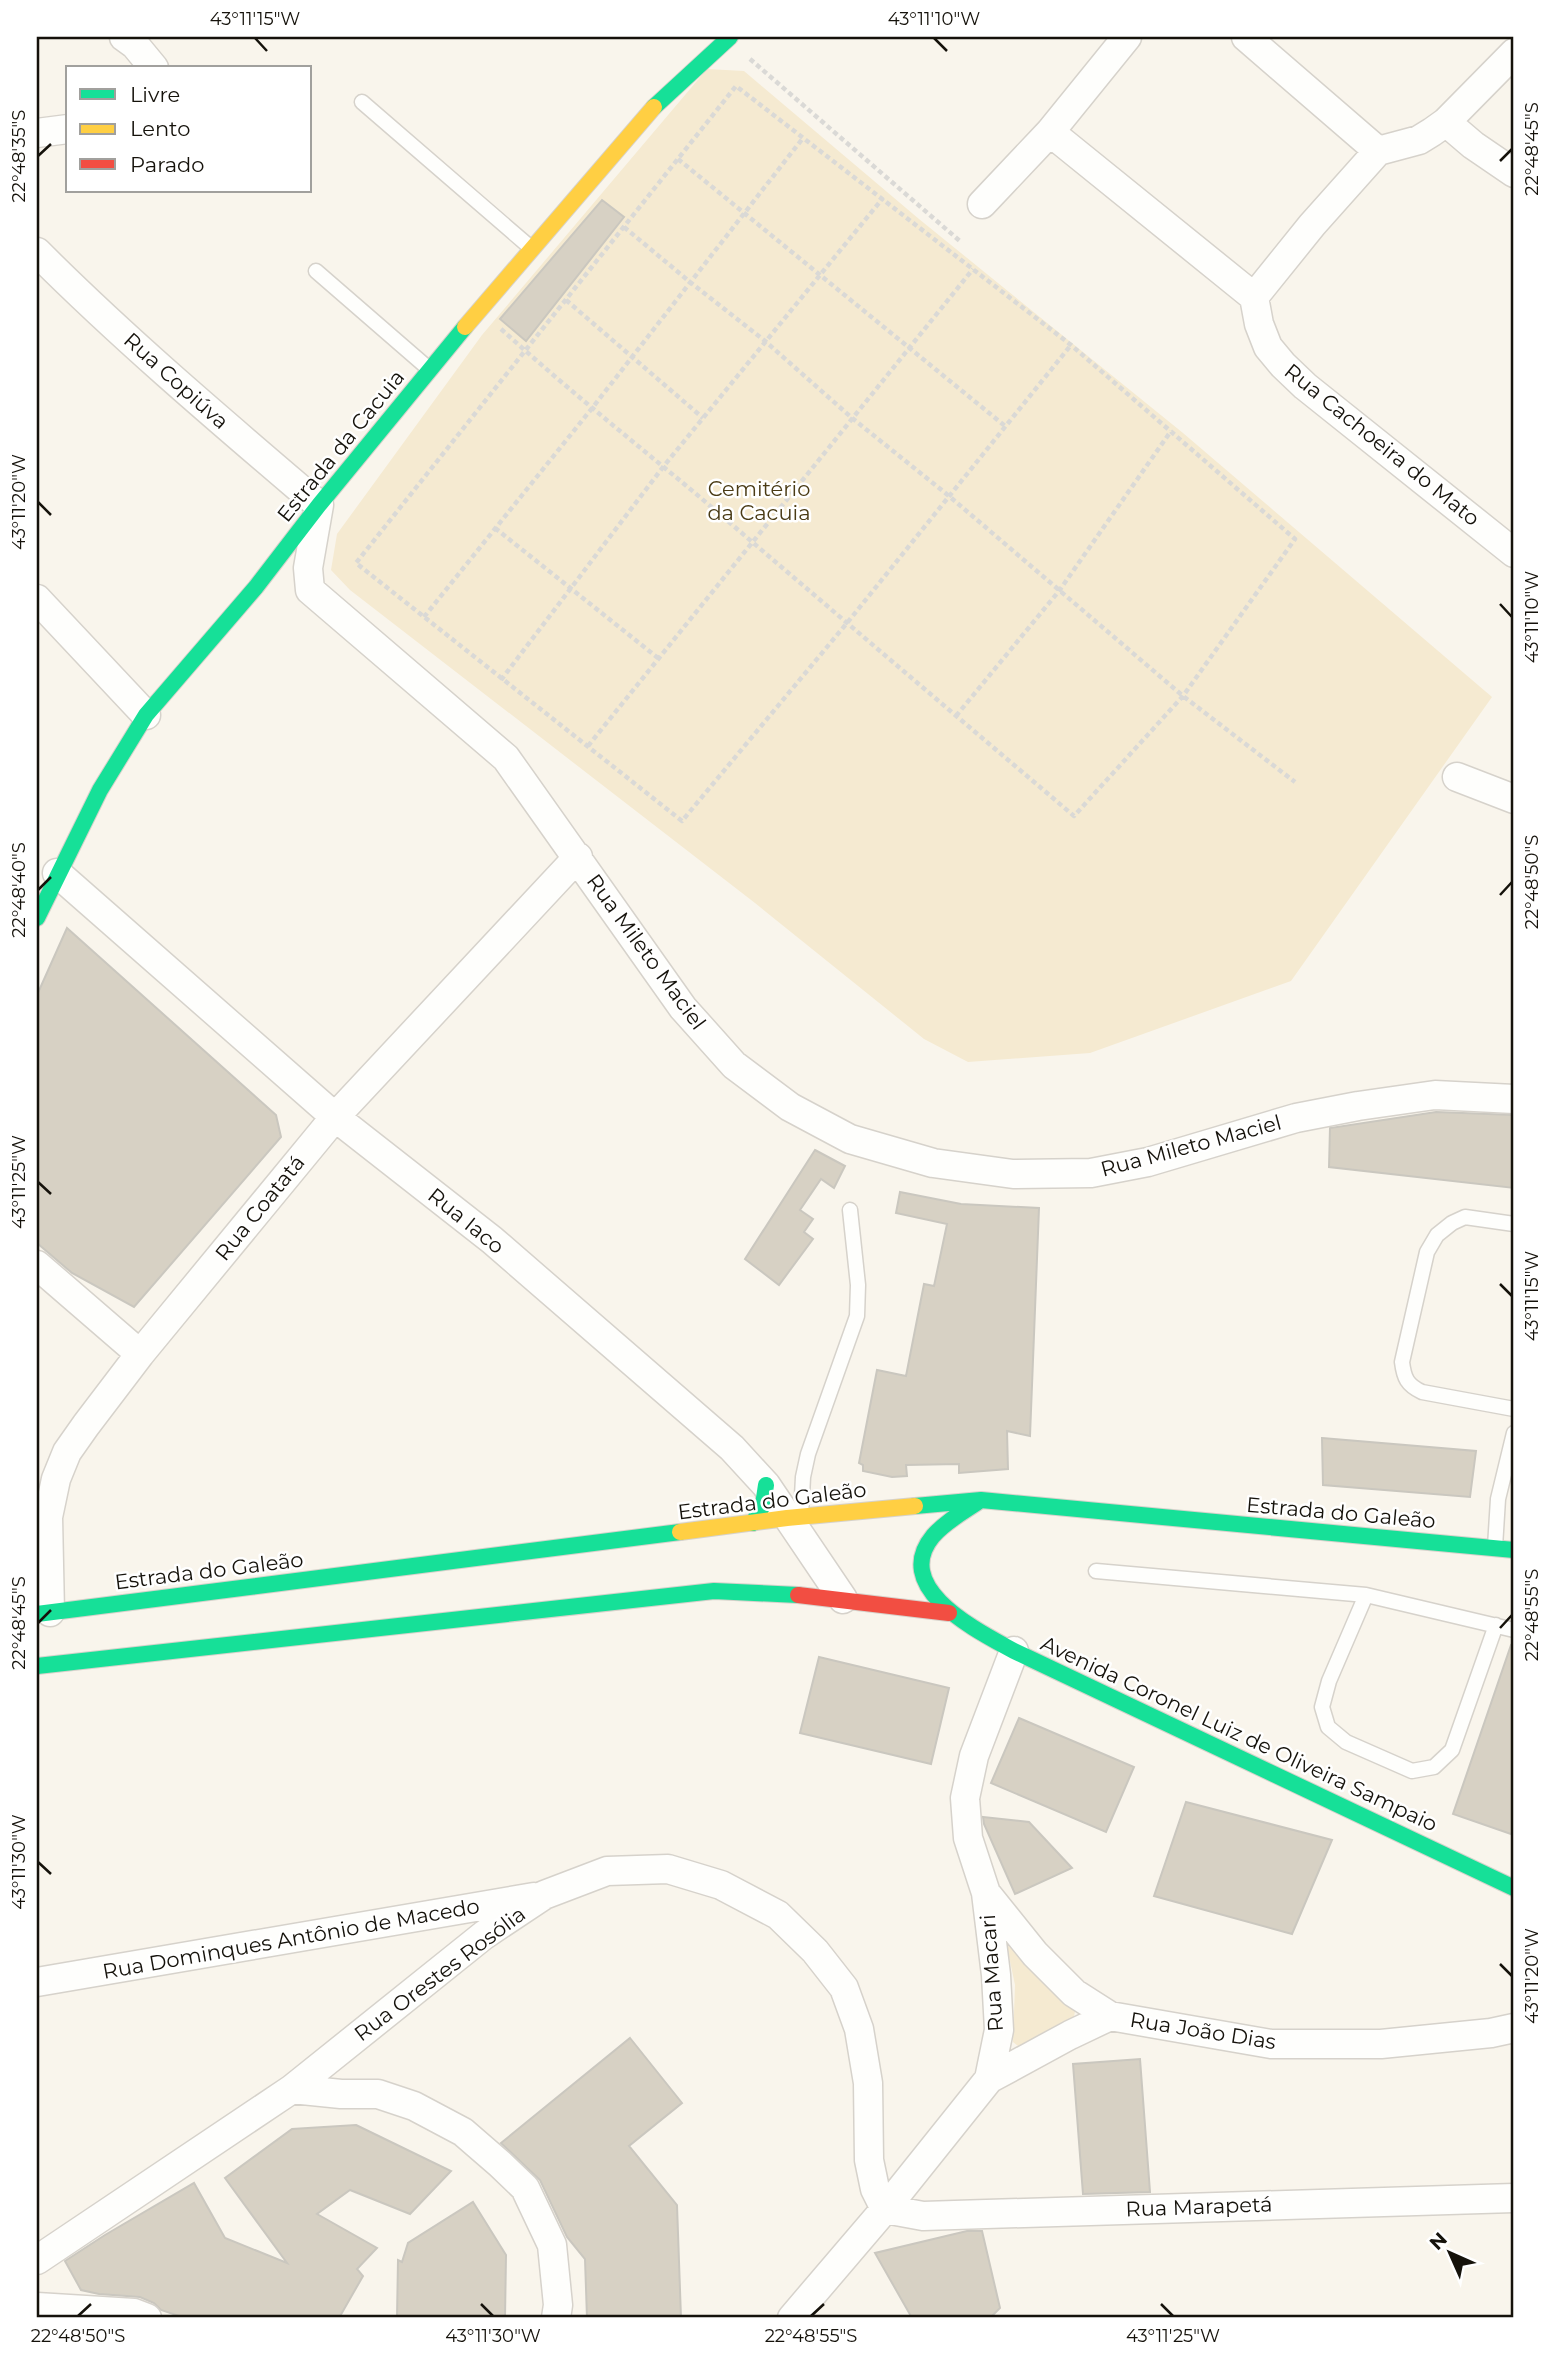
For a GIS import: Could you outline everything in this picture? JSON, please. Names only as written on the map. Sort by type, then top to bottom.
[{"type":"main road","name":"Estrada da Cacuia","points":[[37,919],[57,873],[100,790],[146,715],[256,587],[319,505],[532,248],[659,102],[728,38]]},
{"type":"main road","points":[[753,1522],[766,1495],[766,1485]]},
{"type":"main road","points":[[949,1613],[924,1582],[922,1562],[927,1544],[942,1529],[981,1500]]},
{"type":"main road","name":"Estrada do Galeão","points":[[44,1613],[794,1517],[981,1500],[1514,1550]]},
{"type":"main road","points":[[37,1666],[714,1591],[758,1591],[949,1613]]},
{"type":"main road","name":"Avenida Coronel Luiz de Oliveira Sampaio","points":[[949,1613],[1014,1651],[1514,1888]]},
{"type":"street","points":[[124,37],[135,45],[152,66]]},
{"type":"street","points":[[982,204],[1051,132],[1127,37]]},
{"type":"street","points":[[1246,37],[1378,151]]},
{"type":"street","points":[[1051,132],[1254,298],[1312,225],[1378,151],[1419,140],[1446,122],[1514,53]]},
{"type":"street","points":[[1446,122],[1473,145],[1514,173]]},
{"type":"street","points":[[37,133],[66,129]]},
{"type":"street","name":"Rua Copiúva","points":[[37,251],[70,285],[207,409],[319,505]]},
{"type":"street","name":"Rua Cachoeira do Mato","points":[[1254,298],[1268,347],[1297,379],[1514,552]]},
{"type":"street","points":[[256,587],[290,585],[310,590],[307,568],[319,505]]},
{"type":"street","name":"Rua Mileto Maciel","points":[[310,590],[506,758],[683,1008],[734,1065],[790,1107],[850,1139],[933,1163],[1013,1174],[1091,1173],[1148,1162],[1296,1118],[1358,1106],[1435,1095],[1514,1099]]},
{"type":"street","points":[[37,599],[146,715]]},
{"type":"street","points":[[1457,777],[1514,799]]},
{"type":"street","name":"Rua Coatatá","points":[[44,1613],[48,1517],[56,1479],[67,1452],[140,1354],[335,1117],[578,857]]},
{"type":"street","name":"Rua Iaco","points":[[57,873],[335,1117],[492,1240],[732,1448],[794,1517],[843,1599]]},
{"type":"street","points":[[37,1265],[140,1354]]},
{"type":"street","name":"Rua Macari","points":[[792,2318],[989,2079],[999,2030],[996,1975],[986,1893],[968,1838],[965,1798],[974,1756],[1014,1651]]},
{"type":"street","name":"Rua Orestes Rosólia","points":[[37,2260],[292,2089],[484,1935],[544,1895],[607,1871],[668,1869],[721,1885],[778,1915],[815,1951],[844,1988],[859,2029],[868,2083],[869,2160],[875,2189],[885,2208]]},
{"type":"street","points":[[986,1893],[1035,1954],[1074,1993],[1110,2016]]},
{"type":"street","name":"Rua Dominques Antônio de Macedo","points":[[37,1982],[544,1895]]},
{"type":"street","name":"Rua João Dias","points":[[989,2079],[1110,2016],[1271,2044],[1381,2045],[1514,2028]]},
{"type":"street","points":[[292,2089],[341,2094],[379,2094],[414,2106],[464,2132],[525,2188],[552,2245],[558,2305],[556,2318]]},
{"type":"street","name":"Rua Marapetá","points":[[885,2208],[923,2216],[1514,2198]]},
{"type":"street","points":[[37,2307],[134,2313],[147,2318]]},
{"type":"lane","points":[[362,102],[532,248]]},
{"type":"lane","points":[[316,271],[430,370]]},
{"type":"lane","points":[[794,1517],[808,1454],[857,1316],[858,1285],[850,1210]]},
{"type":"lane","points":[[1514,1224],[1465,1217],[1437,1235],[1427,1252],[1402,1362],[1404,1377],[1411,1387],[1422,1392],[1514,1409]]},
{"type":"lane","points":[[1495,1549],[1498,1499],[1511,1457],[1514,1433]]},
{"type":"lane","points":[[1096,1571],[1366,1595],[1514,1630]]},
{"type":"lane","points":[[1366,1595],[1329,1681],[1322,1707],[1328,1727],[1346,1742],[1412,1771],[1434,1767],[1452,1750],[1496,1625]]},
{"type":"path","points":[[728,38],[961,242]]},
{"type":"path","points":[[478,311],[525,350],[593,407],[751,542],[847,623],[1074,816],[1183,696],[1295,539],[1071,345],[736,86],[525,350],[356,563],[682,821],[847,623],[1071,345]]},
{"type":"path","points":[[424,617],[593,407],[803,138]]},
{"type":"path","points":[[678,159],[1005,426]]},
{"type":"path","points":[[501,680],[663,467],[883,198]]},
{"type":"path","points":[[624,227],[765,341],[852,418],[949,496],[1183,696],[1295,782]]},
{"type":"path","points":[[588,746],[973,269]]},
{"type":"path","points":[[566,300],[703,418]]},
{"type":"path","points":[[956,716],[1059,591],[1171,431]]},
{"type":"path","points":[[495,528],[658,658]]},
{"type":"green space","name":"Cemitério da Cacuia","points":[[707,69],[744,71],[919,219],[1183,433],[1492,697],[1291,981],[1090,1053],[968,1062],[924,1039],[755,903],[350,590],[331,570],[337,534],[482,335]]},
{"type":"green space","points":[[1005,1937],[1076,2007],[1073,2021],[1023,2050],[1013,2042],[1015,1985]]},
{"type":"building","points":[[602,200],[624,217],[526,341],[500,319]]},
{"type":"building","points":[[67,928],[276,1115],[281,1137],[134,1307],[72,1273],[37,1243],[37,995]]},
{"type":"building","points":[[1436,1112],[1514,1115],[1514,1188],[1329,1167],[1330,1128]]},
{"type":"building","points":[[815,1150],[845,1166],[834,1188],[821,1179],[800,1210],[813,1219],[804,1232],[813,1239],[779,1285],[745,1259]]},
{"type":"building","points":[[900,1192],[961,1204],[1039,1208],[1030,1436],[1007,1431],[1008,1469],[959,1473],[959,1464],[906,1465],[907,1476],[892,1477],[863,1471],[863,1465],[859,1463],[877,1370],[906,1376],[924,1284],[934,1286],[947,1224],[896,1213]]},
{"type":"building","points":[[1322,1438],[1476,1451],[1470,1497],[1323,1485]]},
{"type":"building","points":[[1511,1645],[1514,1646],[1514,1835],[1453,1814]]},
{"type":"building","points":[[819,1657],[949,1688],[931,1764],[800,1733]]},
{"type":"building","points":[[1019,1718],[1134,1767],[1106,1832],[991,1783]]},
{"type":"building","points":[[1186,1802],[1332,1840],[1292,1934],[1154,1896]]},
{"type":"building","points":[[983,1817],[1029,1822],[1072,1868],[1015,1894]]},
{"type":"building","points":[[630,2038],[682,2103],[629,2146],[677,2205],[681,2318],[587,2318],[585,2259],[567,2237],[540,2180],[501,2143]]},
{"type":"building","points":[[1140,2059],[1150,2192],[1083,2194],[1073,2064]]},
{"type":"building","points":[[356,2125],[451,2171],[410,2214],[350,2190],[317,2214],[377,2248],[357,2269],[363,2276],[339,2318],[185,2318],[161,2310],[154,2303],[140,2297],[81,2290],[65,2261],[194,2183],[225,2238],[287,2263],[225,2178],[292,2129]]},
{"type":"building","points":[[473,2202],[506,2255],[505,2318],[397,2318],[398,2260],[402,2262],[408,2243]]},
{"type":"building","points":[[967,2231],[982,2231],[1000,2308],[990,2318],[912,2318],[875,2253]]},
{"type":"traffic: fast","points":[[654,107],[730,37]]},
{"type":"traffic: fast","points":[[37,918],[100,790],[146,715],[256,587],[319,505],[465,327]]},
{"type":"traffic: fast","points":[[753,1523],[763,1505],[766,1485]]},
{"type":"traffic: fast","points":[[981,1500],[938,1531],[923,1555],[922,1573],[930,1590],[961,1620],[1014,1651],[1514,1888]]},
{"type":"traffic: fast","points":[[915,1506],[981,1500],[1514,1550]]},
{"type":"traffic: fast","points":[[37,1614],[680,1532]]},
{"type":"traffic: fast","points":[[37,1666],[714,1591],[798,1595]]},
{"type":"traffic: slow","points":[[465,327],[654,107]]},
{"type":"traffic: slow","points":[[680,1532],[787,1518],[915,1506]]},
{"type":"traffic: jam","points":[[798,1595],[949,1613]]}]
